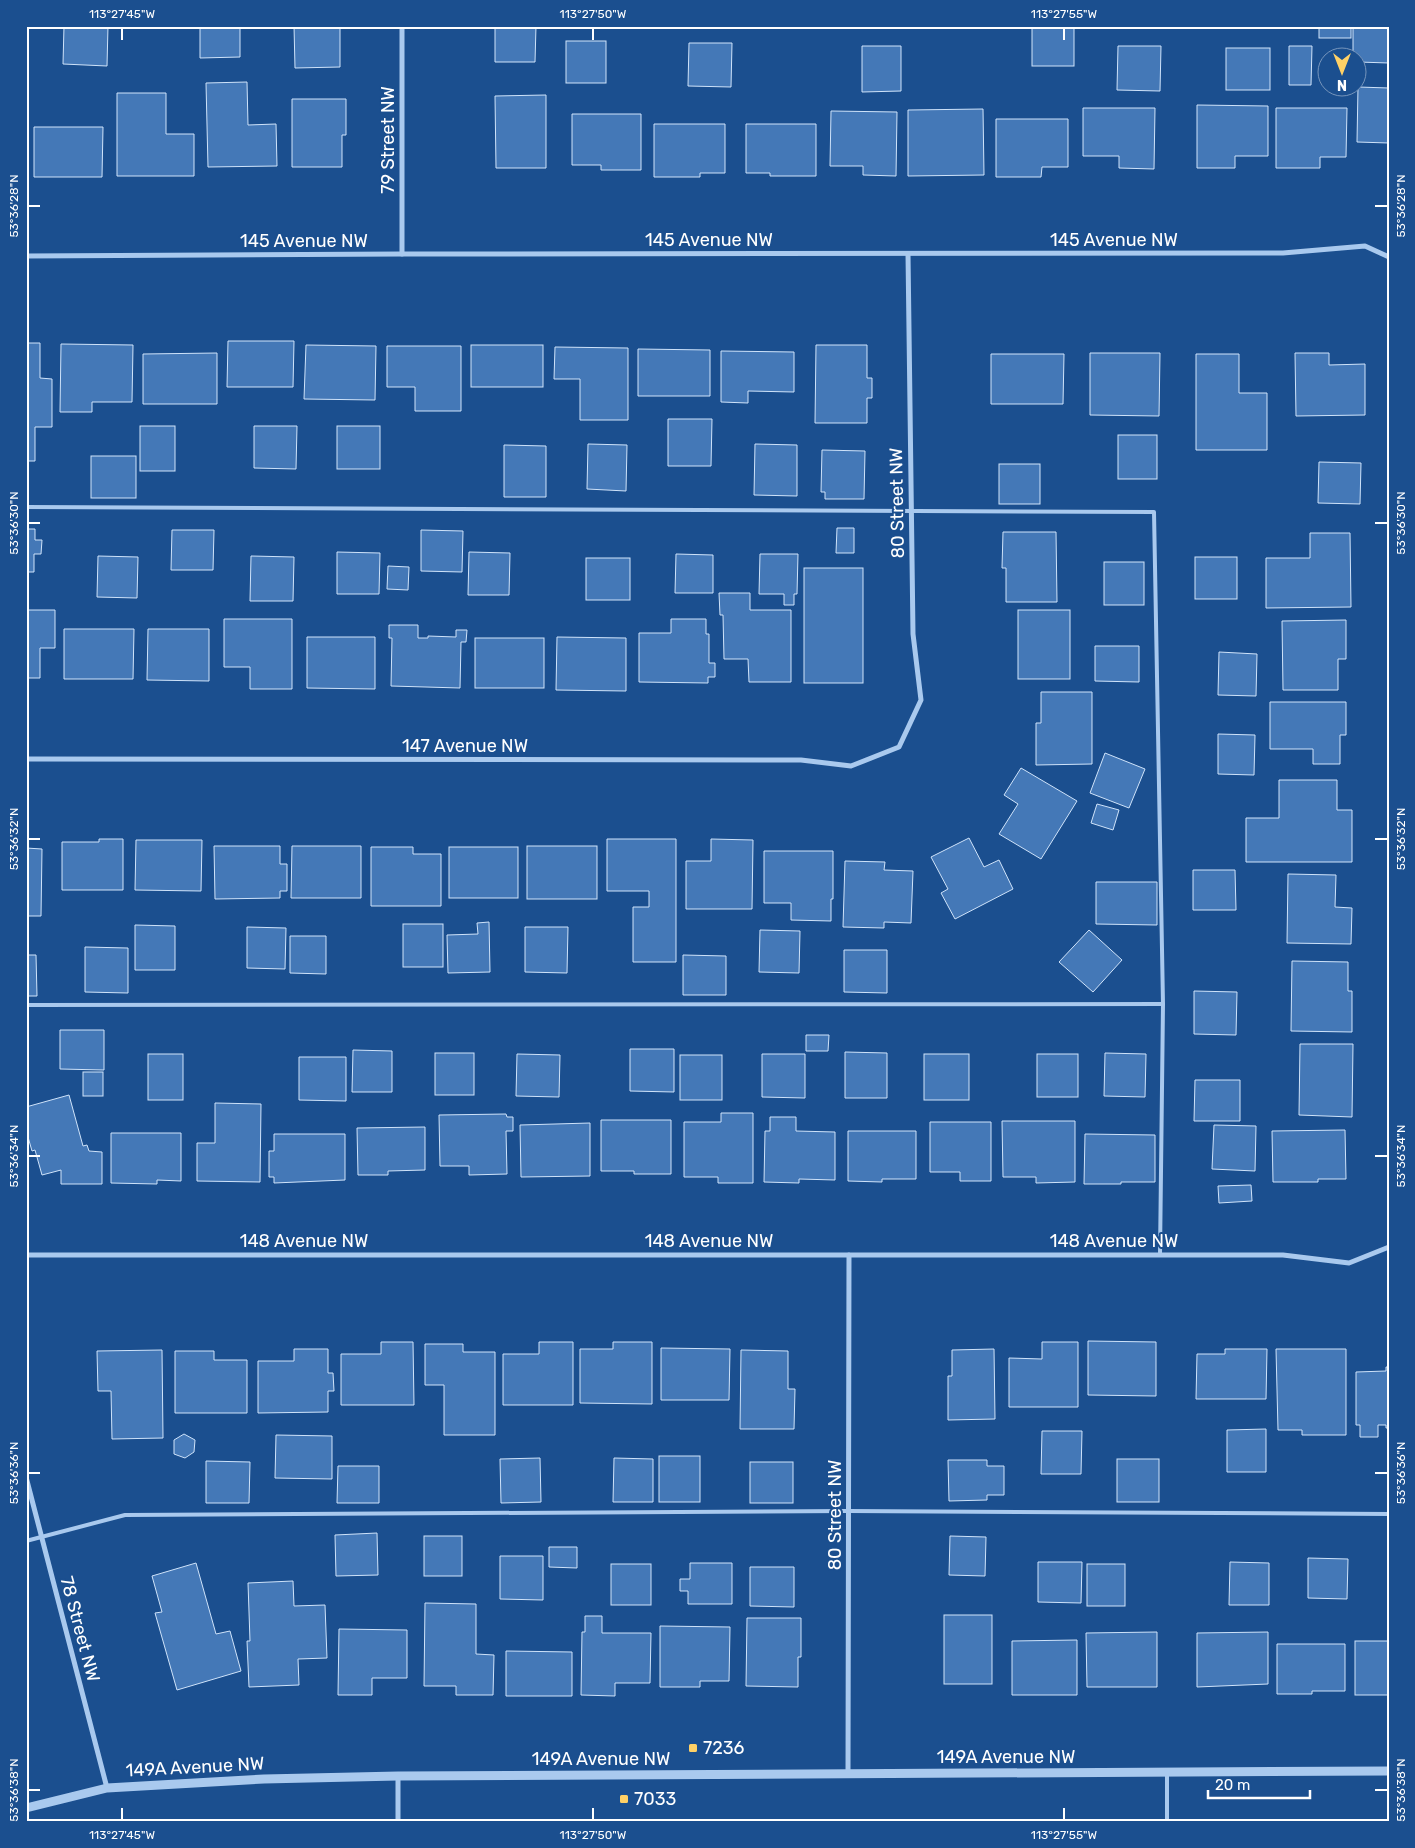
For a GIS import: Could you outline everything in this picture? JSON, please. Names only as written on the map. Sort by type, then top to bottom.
[{"type":"street","name":"79 Street NW","points":[[402,26],[402,254]]},
{"type":"street","name":"145 Avenue NW","points":[[26,256],[1283,253],[1365,246],[1389,257]]},
{"type":"street","name":"80 Street NW","points":[[899,747],[921,700],[913,634],[908,254]]},
{"type":"street","name":"147 Avenue NW","points":[[26,759],[801,760],[851,766],[899,747]]},
{"type":"street","name":"148 Avenue NW","points":[[26,1255],[1283,1255],[1349,1263],[1389,1247]]},
{"type":"street","name":"80 Street NW","points":[[848,1774],[849,1255]]},
{"type":"street","name":"78 Street NW","points":[[26,1477],[107,1788]]},
{"type":"street","name":"149A Avenue NW","points":[[26,1808],[107,1788],[264,1779],[398,1776],[1389,1771]]},
{"type":"street","points":[[398,1776],[398,1822]]},
{"type":"lane","points":[[26,507],[1154,512],[1164,1004],[1160,1255]]},
{"type":"lane","points":[[26,1005],[1164,1004]]},
{"type":"lane","points":[[26,1541],[125,1515],[848,1511],[1389,1514]]},
{"type":"lane","points":[[1167,1772],[1167,1822]]},
{"type":"building","points":[[64,26],[108,26],[107,66],[63,64]]},
{"type":"building","points":[[200,26],[240,26],[240,57],[200,58]]},
{"type":"building","points":[[294,26],[340,26],[340,67],[295,68]]},
{"type":"building","points":[[495,26],[536,26],[535,62],[495,62]]},
{"type":"building","points":[[1032,26],[1074,26],[1074,66],[1032,66]]},
{"type":"building","points":[[1319,26],[1351,26],[1351,38],[1319,38]]},
{"type":"building","points":[[1353,26],[1389,26],[1389,63],[1368,62],[1368,48],[1353,48]]},
{"type":"building","points":[[566,41],[606,41],[606,83],[566,83]]},
{"type":"building","points":[[689,43],[732,43],[731,87],[688,86]]},
{"type":"building","points":[[862,46],[901,46],[901,91],[862,92]]},
{"type":"building","points":[[1118,46],[1161,46],[1160,91],[1117,90]]},
{"type":"building","points":[[1289,46],[1312,46],[1311,85],[1289,85]]},
{"type":"building","points":[[1226,48],[1270,48],[1270,90],[1226,90]]},
{"type":"building","points":[[247,82],[248,125],[276,124],[277,166],[208,167],[206,83]]},
{"type":"building","points":[[1368,87],[1389,88],[1389,143],[1357,142],[1358,98],[1368,98]]},
{"type":"building","points":[[117,93],[166,93],[166,134],[194,134],[194,176],[117,176]]},
{"type":"building","points":[[546,95],[546,168],[496,168],[495,96]]},
{"type":"building","points":[[292,99],[346,99],[346,135],[342,135],[342,167],[292,167]]},
{"type":"building","points":[[1197,105],[1268,106],[1268,156],[1235,156],[1235,168],[1197,168]]},
{"type":"building","points":[[1083,108],[1155,108],[1154,169],[1119,168],[1119,156],[1083,156]]},
{"type":"building","points":[[1276,108],[1347,108],[1346,157],[1320,157],[1320,168],[1276,168]]},
{"type":"building","points":[[983,109],[984,175],[908,176],[908,110]]},
{"type":"building","points":[[831,111],[897,112],[896,176],[863,175],[863,166],[830,166]]},
{"type":"building","points":[[572,114],[641,114],[641,170],[601,170],[601,165],[572,165]]},
{"type":"building","points":[[996,119],[1068,119],[1068,167],[1042,167],[1041,177],[996,177]]},
{"type":"building","points":[[654,124],[725,124],[725,173],[700,173],[700,177],[654,177]]},
{"type":"building","points":[[746,124],[816,124],[816,176],[770,176],[770,173],[746,173]]},
{"type":"building","points":[[34,127],[103,127],[102,177],[34,177]]},
{"type":"building","points":[[228,341],[294,341],[293,387],[227,387]]},
{"type":"building","points":[[26,343],[40,343],[40,378],[52,379],[52,427],[35,427],[35,461],[26,461]]},
{"type":"building","points":[[61,344],[133,345],[132,402],[92,402],[92,412],[60,412]]},
{"type":"building","points":[[306,345],[376,346],[375,400],[304,399]]},
{"type":"building","points":[[471,345],[543,345],[543,387],[471,387]]},
{"type":"building","points":[[816,345],[867,345],[867,378],[872,378],[872,398],[867,398],[867,423],[815,423]]},
{"type":"building","points":[[387,346],[461,346],[461,411],[415,411],[415,387],[387,387]]},
{"type":"building","points":[[555,347],[628,348],[628,420],[580,420],[580,379],[554,379]]},
{"type":"building","points":[[638,349],[710,350],[710,396],[638,396]]},
{"type":"building","points":[[721,351],[794,352],[794,392],[748,391],[748,403],[721,402]]},
{"type":"building","points":[[217,353],[217,404],[143,404],[143,354]]},
{"type":"building","points":[[1090,353],[1160,353],[1159,416],[1090,415]]},
{"type":"building","points":[[1295,353],[1329,353],[1329,365],[1365,364],[1365,415],[1296,416]]},
{"type":"building","points":[[991,354],[1064,354],[1063,404],[991,404]]},
{"type":"building","points":[[1196,354],[1239,354],[1239,393],[1267,393],[1267,450],[1196,450]]},
{"type":"building","points":[[668,419],[712,419],[711,466],[668,466]]},
{"type":"building","points":[[140,426],[175,426],[175,471],[140,471]]},
{"type":"building","points":[[254,426],[297,426],[296,469],[254,468]]},
{"type":"building","points":[[337,426],[380,426],[380,469],[337,469]]},
{"type":"building","points":[[1118,435],[1157,435],[1157,479],[1118,479]]},
{"type":"building","points":[[588,444],[627,445],[626,491],[587,489]]},
{"type":"building","points":[[755,444],[797,445],[797,496],[754,495]]},
{"type":"building","points":[[504,445],[546,446],[546,497],[504,497]]},
{"type":"building","points":[[822,450],[865,451],[864,499],[825,499],[825,492],[821,492]]},
{"type":"building","points":[[91,456],[136,456],[136,498],[91,498]]},
{"type":"building","points":[[1319,462],[1361,463],[1360,504],[1318,503]]},
{"type":"building","points":[[999,464],[1040,464],[1040,504],[999,504]]},
{"type":"building","points":[[837,528],[854,528],[854,553],[836,553]]},
{"type":"building","points":[[26,529],[35,529],[35,540],[42,540],[41,554],[34,554],[34,572],[26,572]]},
{"type":"building","points":[[172,530],[214,530],[213,570],[171,570]]},
{"type":"building","points":[[421,530],[463,531],[462,572],[421,571]]},
{"type":"building","points":[[1003,532],[1056,532],[1057,602],[1006,602],[1006,568],[1002,568]]},
{"type":"building","points":[[1310,533],[1350,533],[1351,607],[1266,608],[1266,558],[1310,558]]},
{"type":"building","points":[[337,552],[380,553],[379,594],[337,594]]},
{"type":"building","points":[[469,552],[510,553],[509,595],[468,595]]},
{"type":"building","points":[[676,554],[713,555],[713,593],[675,593]]},
{"type":"building","points":[[760,554],[798,554],[797,594],[794,594],[794,605],[784,605],[784,594],[759,594]]},
{"type":"building","points":[[98,556],[138,557],[137,598],[97,597]]},
{"type":"building","points":[[251,556],[294,557],[293,601],[250,601]]},
{"type":"building","points":[[1195,557],[1237,557],[1237,599],[1195,599]]},
{"type":"building","points":[[586,558],[630,558],[630,600],[586,600]]},
{"type":"building","points":[[1104,562],[1144,562],[1144,605],[1104,605]]},
{"type":"building","points":[[388,566],[409,567],[408,590],[387,589]]},
{"type":"building","points":[[804,568],[863,568],[863,683],[804,683]]},
{"type":"building","points":[[719,593],[750,593],[750,610],[791,610],[791,682],[749,682],[748,659],[724,659],[723,615],[720,615]]},
{"type":"building","points":[[26,610],[55,610],[55,648],[40,648],[40,678],[26,678]]},
{"type":"building","points":[[1018,610],[1070,610],[1070,679],[1018,679]]},
{"type":"building","points":[[224,619],[292,619],[292,689],[250,689],[250,667],[224,667]]},
{"type":"building","points":[[671,619],[706,619],[706,634],[709,634],[709,663],[715,663],[715,677],[708,677],[708,683],[639,682],[639,633],[671,633]]},
{"type":"building","points":[[1346,620],[1346,659],[1338,659],[1338,690],[1283,690],[1282,621]]},
{"type":"building","points":[[389,625],[418,625],[418,638],[428,638],[428,636],[456,637],[456,630],[467,630],[466,642],[461,642],[460,688],[391,686],[392,638],[389,638]]},
{"type":"building","points":[[64,629],[134,629],[133,679],[64,679]]},
{"type":"building","points":[[148,629],[209,629],[209,681],[147,680]]},
{"type":"building","points":[[307,637],[375,637],[375,689],[307,688]]},
{"type":"building","points":[[557,637],[626,638],[626,691],[556,690]]},
{"type":"building","points":[[475,638],[544,638],[544,688],[475,688]]},
{"type":"building","points":[[1095,646],[1139,646],[1139,682],[1095,681]]},
{"type":"building","points":[[1219,652],[1257,654],[1256,696],[1218,695]]},
{"type":"building","points":[[1041,692],[1092,692],[1092,764],[1036,765],[1036,723],[1041,723]]},
{"type":"building","points":[[1270,702],[1346,702],[1346,735],[1340,735],[1340,764],[1313,764],[1313,749],[1270,749]]},
{"type":"building","points":[[1218,734],[1255,735],[1254,775],[1218,774]]},
{"type":"building","points":[[1105,753],[1145,769],[1129,808],[1090,793]]},
{"type":"building","points":[[1021,768],[1077,801],[1041,859],[999,834],[1018,804],[1004,795]]},
{"type":"building","points":[[1279,780],[1337,780],[1337,810],[1352,810],[1352,862],[1246,862],[1246,818],[1279,818]]},
{"type":"building","points":[[1097,804],[1119,810],[1113,830],[1091,823]]},
{"type":"building","points":[[969,838],[984,867],[999,860],[1013,889],[955,919],[941,893],[948,889],[931,857]]},
{"type":"building","points":[[99,839],[123,839],[123,890],[62,890],[62,842],[99,842]]},
{"type":"building","points":[[607,839],[676,839],[676,962],[633,962],[633,907],[649,907],[649,891],[607,891]]},
{"type":"building","points":[[711,839],[753,840],[752,909],[686,909],[686,861],[711,861]]},
{"type":"building","points":[[136,840],[202,840],[201,891],[135,890]]},
{"type":"building","points":[[214,846],[280,846],[280,864],[287,864],[287,891],[280,891],[280,898],[215,899]]},
{"type":"building","points":[[292,846],[361,846],[361,898],[291,898]]},
{"type":"building","points":[[527,846],[597,846],[597,899],[527,899]]},
{"type":"building","points":[[371,847],[413,847],[413,854],[441,854],[441,906],[371,906]]},
{"type":"building","points":[[449,847],[518,847],[518,898],[449,898]]},
{"type":"building","points":[[26,848],[42,849],[41,916],[26,916]]},
{"type":"building","points":[[764,851],[833,851],[831,921],[791,920],[791,903],[764,903]]},
{"type":"building","points":[[845,861],[885,862],[884,870],[913,871],[911,923],[884,922],[884,928],[843,927]]},
{"type":"building","points":[[1193,870],[1235,870],[1236,910],[1193,910]]},
{"type":"building","points":[[1288,874],[1336,875],[1335,907],[1352,908],[1351,944],[1287,943]]},
{"type":"building","points":[[1096,882],[1157,882],[1157,925],[1096,924]]},
{"type":"building","points":[[489,922],[490,972],[448,973],[447,935],[478,934],[477,923]]},
{"type":"building","points":[[403,924],[443,924],[443,967],[403,967]]},
{"type":"building","points":[[135,925],[175,926],[175,970],[135,970]]},
{"type":"building","points":[[247,927],[286,928],[285,969],[247,968]]},
{"type":"building","points":[[525,927],[568,927],[567,973],[525,972]]},
{"type":"building","points":[[760,930],[800,931],[799,973],[759,972]]},
{"type":"building","points":[[1089,930],[1122,960],[1093,992],[1059,962]]},
{"type":"building","points":[[290,936],[326,936],[326,974],[290,973]]},
{"type":"building","points":[[85,947],[128,948],[128,993],[85,992]]},
{"type":"building","points":[[844,950],[887,950],[887,993],[844,992]]},
{"type":"building","points":[[26,955],[36,955],[37,996],[26,996]]},
{"type":"building","points":[[683,955],[726,956],[726,995],[683,995]]},
{"type":"building","points":[[1292,961],[1348,962],[1348,991],[1352,991],[1352,1032],[1291,1031]]},
{"type":"building","points":[[1194,991],[1237,992],[1236,1035],[1194,1034]]},
{"type":"building","points":[[60,1030],[104,1030],[104,1070],[60,1069]]},
{"type":"building","points":[[806,1035],[829,1035],[828,1051],[806,1051]]},
{"type":"building","points":[[1300,1044],[1353,1044],[1352,1117],[1299,1115]]},
{"type":"building","points":[[630,1049],[674,1049],[674,1092],[630,1091]]},
{"type":"building","points":[[353,1050],[392,1051],[392,1092],[352,1092]]},
{"type":"building","points":[[845,1052],[887,1053],[887,1098],[845,1098]]},
{"type":"building","points":[[435,1053],[474,1053],[474,1095],[435,1095]]},
{"type":"building","points":[[1105,1053],[1146,1054],[1145,1097],[1104,1096]]},
{"type":"building","points":[[148,1054],[183,1054],[183,1100],[148,1100]]},
{"type":"building","points":[[517,1054],[560,1055],[559,1097],[516,1096]]},
{"type":"building","points":[[762,1054],[805,1054],[805,1098],[762,1097]]},
{"type":"building","points":[[924,1054],[969,1054],[969,1100],[924,1100]]},
{"type":"building","points":[[1037,1054],[1078,1054],[1078,1097],[1037,1097]]},
{"type":"building","points":[[680,1055],[722,1055],[722,1100],[680,1100]]},
{"type":"building","points":[[299,1057],[346,1057],[346,1101],[299,1100]]},
{"type":"building","points":[[83,1072],[103,1072],[103,1096],[83,1096]]},
{"type":"building","points":[[1195,1080],[1240,1080],[1240,1121],[1194,1121]]},
{"type":"building","points":[[69,1095],[83,1146],[87,1145],[89,1151],[102,1152],[102,1184],[61,1184],[61,1170],[42,1175],[35,1150],[32,1151],[26,1130],[26,1107]]},
{"type":"building","points":[[215,1103],[261,1104],[260,1182],[197,1181],[197,1143],[215,1143]]},
{"type":"building","points":[[721,1113],[753,1113],[753,1183],[718,1183],[718,1177],[684,1177],[684,1122],[721,1122]]},
{"type":"building","points":[[506,1114],[507,1117],[513,1117],[513,1131],[506,1131],[507,1174],[469,1175],[469,1166],[440,1166],[439,1115]]},
{"type":"building","points":[[770,1117],[796,1117],[796,1131],[835,1132],[835,1180],[799,1179],[799,1183],[764,1182],[765,1131],[770,1131]]},
{"type":"building","points":[[601,1120],[671,1120],[671,1174],[634,1174],[634,1171],[601,1171]]},
{"type":"building","points":[[1002,1121],[1075,1121],[1075,1182],[1036,1183],[1036,1177],[1003,1177]]},
{"type":"building","points":[[930,1122],[991,1122],[991,1181],[960,1181],[960,1172],[930,1172]]},
{"type":"building","points":[[590,1123],[590,1176],[521,1177],[520,1125]]},
{"type":"building","points":[[1214,1125],[1256,1126],[1255,1171],[1212,1169]]},
{"type":"building","points":[[425,1127],[425,1170],[388,1171],[388,1175],[358,1175],[357,1128]]},
{"type":"building","points":[[1345,1130],[1346,1179],[1318,1179],[1318,1182],[1273,1182],[1272,1131]]},
{"type":"building","points":[[848,1131],[916,1131],[916,1179],[882,1179],[882,1182],[848,1181]]},
{"type":"building","points":[[111,1133],[181,1133],[181,1181],[157,1180],[157,1184],[111,1183]]},
{"type":"building","points":[[274,1134],[345,1134],[345,1180],[274,1183],[274,1177],[269,1177],[269,1151],[274,1151]]},
{"type":"building","points":[[1085,1134],[1155,1135],[1155,1182],[1084,1184]]},
{"type":"building","points":[[1251,1185],[1252,1201],[1219,1203],[1218,1186]]},
{"type":"building","points":[[1088,1341],[1156,1342],[1156,1396],[1088,1395]]},
{"type":"building","points":[[381,1342],[413,1342],[414,1405],[341,1405],[341,1354],[381,1354]]},
{"type":"building","points":[[539,1342],[573,1342],[573,1405],[503,1405],[503,1354],[539,1354]]},
{"type":"building","points":[[613,1342],[652,1342],[652,1404],[580,1403],[580,1349],[613,1349]]},
{"type":"building","points":[[1042,1342],[1078,1342],[1078,1407],[1009,1407],[1009,1358],[1042,1359]]},
{"type":"building","points":[[425,1344],[463,1344],[463,1352],[495,1352],[495,1435],[444,1435],[444,1385],[425,1385]]},
{"type":"building","points":[[661,1348],[730,1349],[729,1400],[661,1400]]},
{"type":"building","points":[[294,1349],[328,1349],[328,1373],[333,1373],[334,1391],[328,1391],[328,1412],[258,1413],[258,1361],[294,1361]]},
{"type":"building","points":[[994,1349],[995,1419],[948,1420],[948,1376],[952,1376],[952,1350]]},
{"type":"building","points":[[1225,1349],[1267,1349],[1266,1399],[1196,1399],[1197,1354],[1225,1354]]},
{"type":"building","points":[[1276,1349],[1346,1349],[1346,1435],[1302,1435],[1302,1430],[1278,1430]]},
{"type":"building","points":[[162,1350],[163,1438],[112,1439],[111,1391],[98,1391],[97,1351]]},
{"type":"building","points":[[741,1350],[788,1351],[788,1389],[795,1389],[794,1429],[740,1429]]},
{"type":"building","points":[[175,1351],[214,1351],[214,1360],[247,1360],[247,1413],[175,1413]]},
{"type":"building","points":[[1386,1367],[1389,1367],[1389,1428],[1386,1428],[1386,1425],[1378,1425],[1378,1437],[1360,1437],[1360,1425],[1356,1425],[1356,1372],[1386,1371]]},
{"type":"building","points":[[1266,1429],[1266,1472],[1227,1472],[1227,1430]]},
{"type":"building","points":[[1042,1431],[1082,1431],[1081,1474],[1041,1474]]},
{"type":"building","points":[[184,1434],[195,1440],[194,1452],[185,1458],[174,1454],[174,1440]]},
{"type":"building","points":[[276,1435],[332,1436],[332,1479],[275,1478]]},
{"type":"building","points":[[659,1456],[700,1456],[700,1502],[659,1502]]},
{"type":"building","points":[[540,1458],[541,1502],[501,1503],[500,1459]]},
{"type":"building","points":[[614,1458],[653,1459],[653,1502],[613,1502]]},
{"type":"building","points":[[1117,1459],[1159,1459],[1159,1502],[1117,1502]]},
{"type":"building","points":[[948,1460],[987,1460],[987,1466],[1004,1466],[1004,1495],[987,1495],[987,1500],[949,1501]]},
{"type":"building","points":[[206,1461],[250,1462],[249,1503],[206,1503]]},
{"type":"building","points":[[750,1462],[793,1462],[793,1503],[750,1503]]},
{"type":"building","points":[[338,1466],[379,1466],[379,1503],[337,1503]]},
{"type":"building","points":[[377,1533],[378,1575],[336,1576],[335,1535]]},
{"type":"building","points":[[424,1536],[462,1536],[462,1576],[424,1576]]},
{"type":"building","points":[[950,1536],[986,1537],[985,1576],[949,1575]]},
{"type":"building","points":[[549,1547],[577,1547],[577,1568],[549,1567]]},
{"type":"building","points":[[500,1556],[543,1556],[543,1600],[500,1599]]},
{"type":"building","points":[[1308,1558],[1348,1559],[1347,1599],[1308,1598]]},
{"type":"building","points":[[1038,1562],[1082,1562],[1081,1603],[1038,1602]]},
{"type":"building","points":[[1230,1562],[1269,1563],[1269,1605],[1229,1605]]},
{"type":"building","points":[[196,1563],[216,1634],[230,1631],[241,1671],[177,1690],[155,1613],[162,1612],[152,1576]]},
{"type":"building","points":[[690,1563],[732,1563],[732,1604],[688,1604],[688,1591],[680,1591],[680,1579],[690,1579]]},
{"type":"building","points":[[611,1564],[651,1564],[651,1605],[611,1605]]},
{"type":"building","points":[[1087,1564],[1125,1564],[1125,1606],[1087,1606]]},
{"type":"building","points":[[750,1567],[794,1567],[794,1607],[750,1606]]},
{"type":"building","points":[[293,1581],[294,1606],[325,1605],[327,1658],[298,1659],[299,1685],[249,1687],[247,1641],[250,1641],[248,1583]]},
{"type":"building","points":[[425,1603],[476,1604],[476,1654],[494,1655],[493,1695],[456,1695],[456,1686],[424,1686]]},
{"type":"building","points":[[944,1615],[992,1615],[992,1684],[944,1684]]},
{"type":"building","points":[[585,1616],[602,1616],[602,1633],[651,1633],[650,1683],[615,1683],[615,1696],[581,1695],[582,1632],[585,1632]]},
{"type":"building","points":[[747,1618],[801,1618],[801,1657],[798,1657],[798,1687],[746,1686]]},
{"type":"building","points":[[660,1626],[730,1627],[729,1681],[700,1681],[700,1687],[660,1687]]},
{"type":"building","points":[[339,1629],[407,1630],[407,1678],[372,1678],[372,1695],[338,1695]]},
{"type":"building","points":[[1157,1632],[1157,1687],[1087,1687],[1086,1633]]},
{"type":"building","points":[[1268,1632],[1268,1684],[1197,1687],[1197,1633]]},
{"type":"building","points":[[1077,1640],[1077,1695],[1012,1695],[1012,1641]]},
{"type":"building","points":[[1355,1641],[1389,1641],[1389,1695],[1355,1695]]},
{"type":"building","points":[[1277,1644],[1345,1644],[1345,1691],[1312,1691],[1312,1694],[1277,1694]]},
{"type":"building","points":[[506,1651],[572,1652],[572,1696],[506,1696]]},
{"type":"place","name":"7236","points":[[693,1748]]},
{"type":"place","name":"7033","points":[[624,1799]]}]
